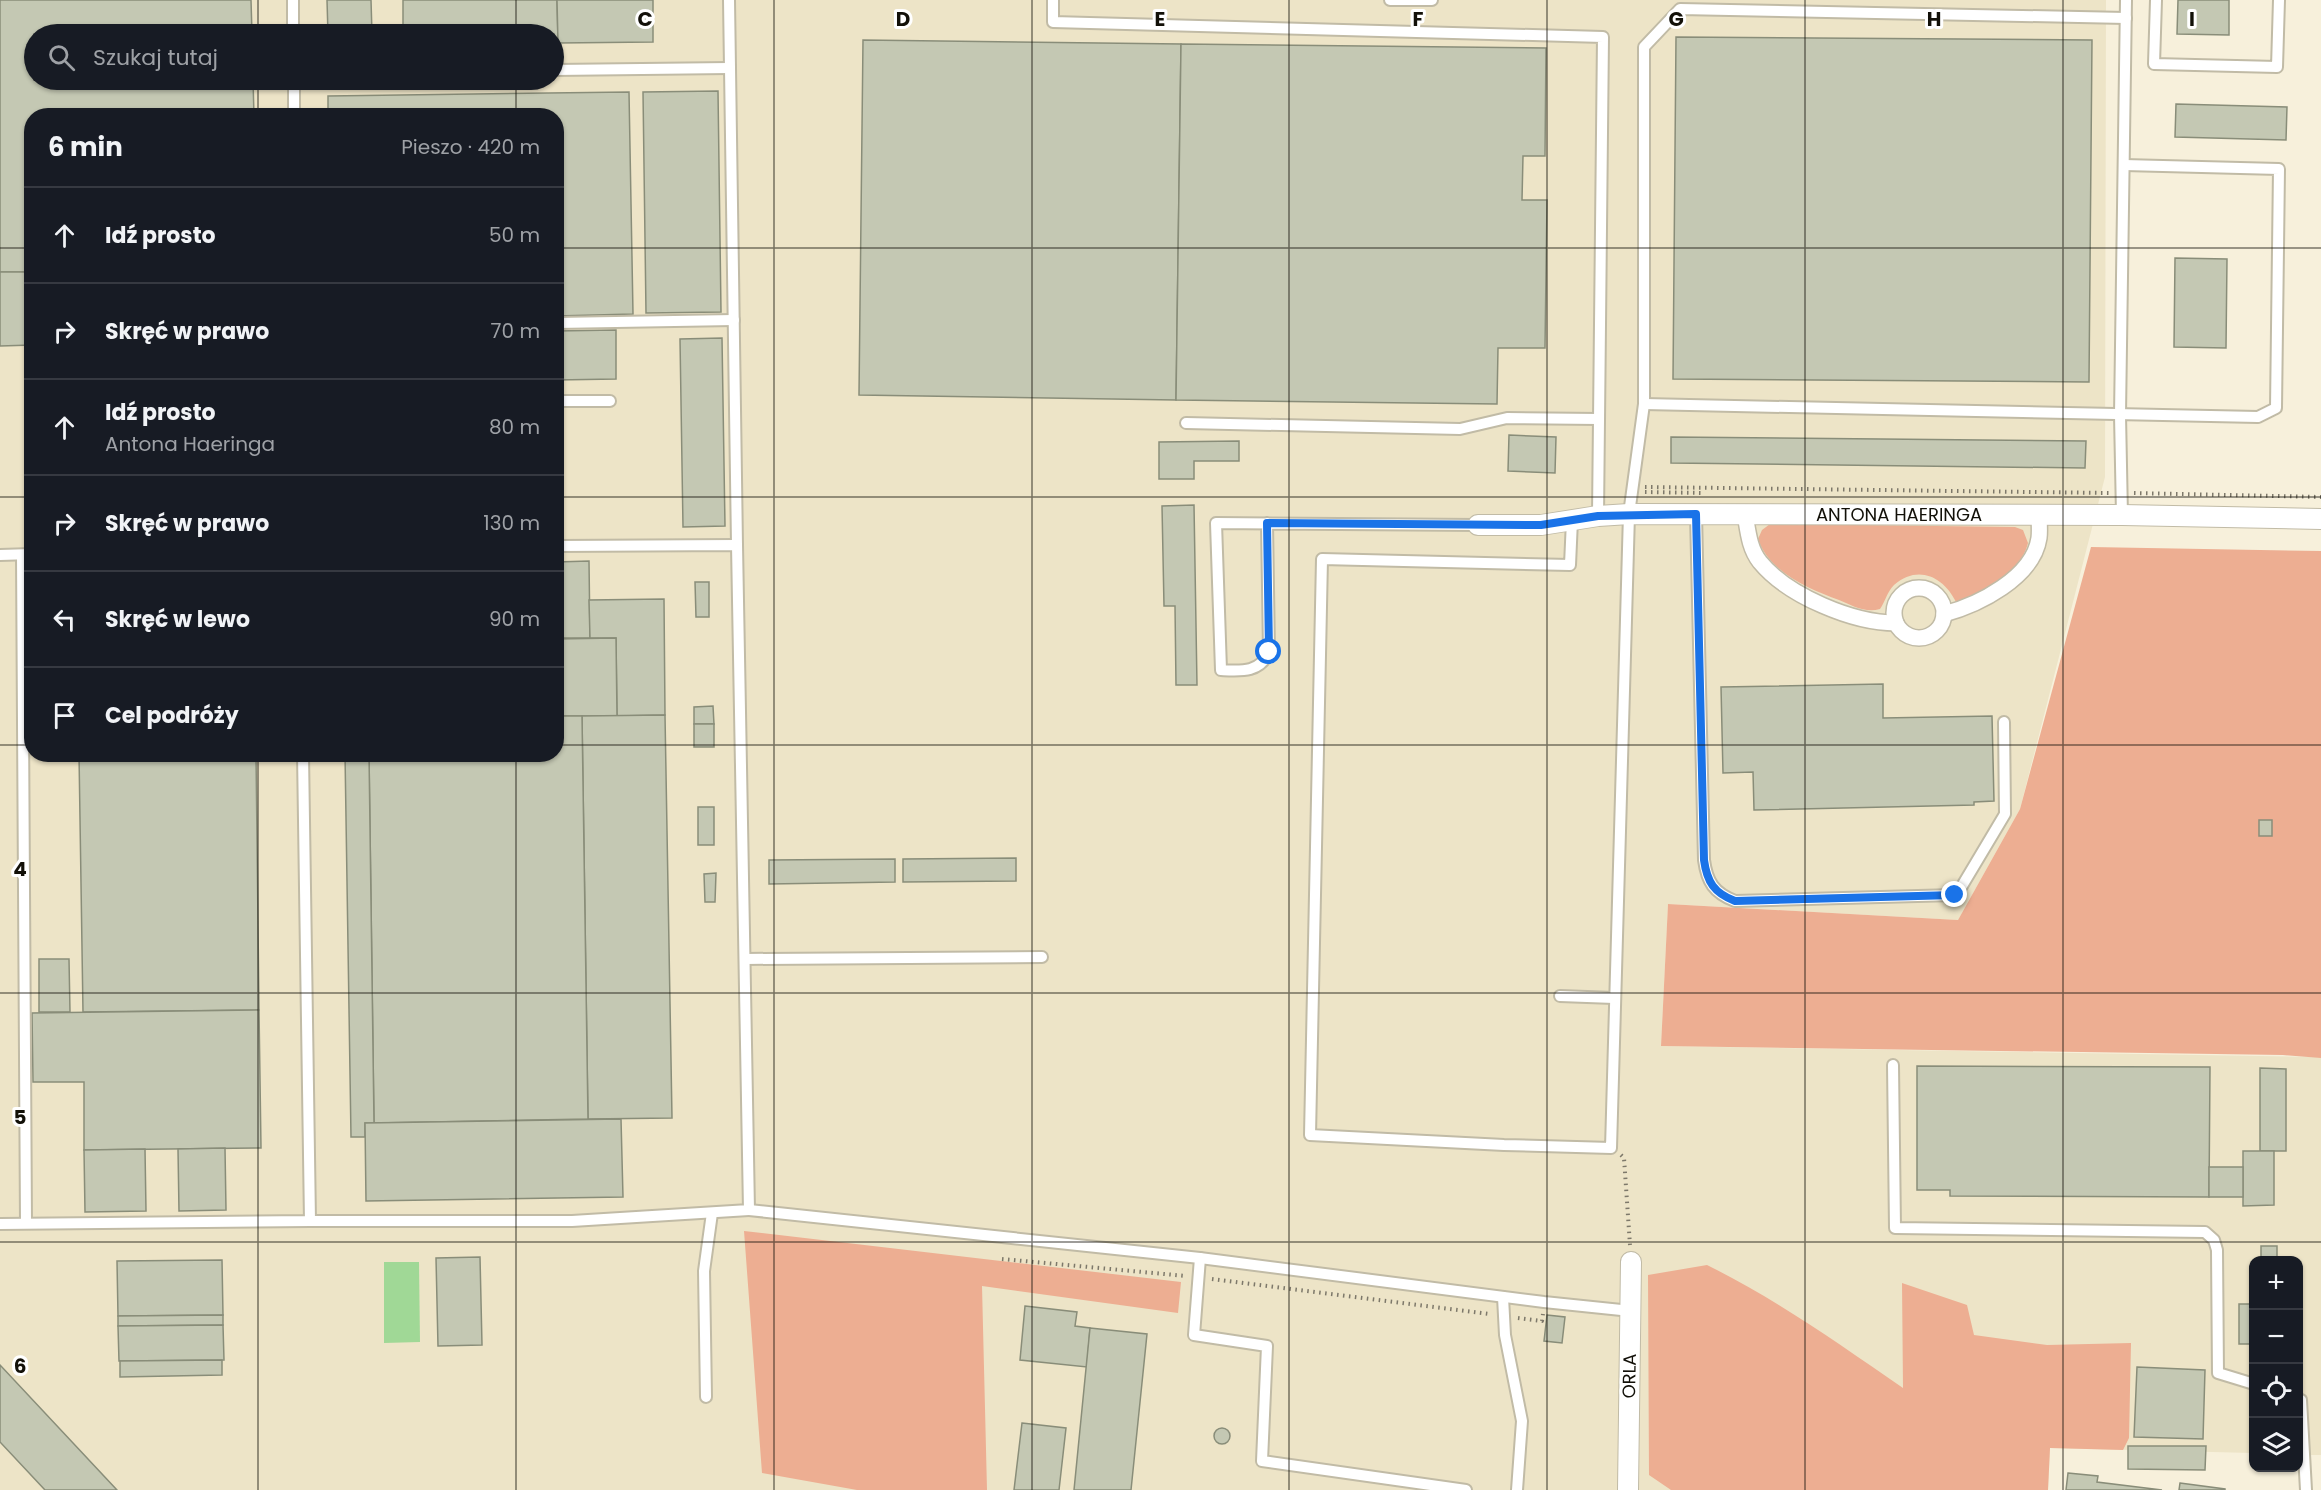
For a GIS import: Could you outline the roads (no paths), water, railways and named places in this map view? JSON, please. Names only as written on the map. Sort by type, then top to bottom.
[{"type":"street","name":"ANTONA HAERINGA","points":[[1478,525],[1541,525],[1598,516],[1629,514],[2122,514],[2321,519]]},
{"type":"street","points":[[1746,514],[1750,543],[1756,556],[1773,575],[1789,588],[1861,618],[1877,622],[1896,622]]},
{"type":"street","points":[[1944,614],[1968,608],[1993,595],[2013,579],[2027,563],[2039,540],[2039,514]]},
{"type":"street","points":[[1918,588],[1926,589],[1938,597],[1944,614],[1940,627],[1926,637],[1909,636],[1902,632],[1896,622],[1894,608],[1898,600],[1910,590],[1918,588]]},
{"type":"street","name":"ORLA","points":[[1628,1490],[1631,1262]]},
{"type":"lane","points":[[293,0],[293,24]]},
{"type":"lane","points":[[729,0],[736,544],[749,1210]]},
{"type":"lane","points":[[1053,0],[1053,22],[1604,37],[1598,516]]},
{"type":"lane","points":[[1390,0],[1432,0]]},
{"type":"lane","points":[[2122,514],[2120,415],[2126,0]]},
{"type":"lane","points":[[2156,0],[2154,64],[2277,67],[2279,0]]},
{"type":"lane","points":[[1572,520],[1570,565],[1322,559],[1310,1135],[1514,1146],[1611,1148],[1629,514],[1644,404],[1644,47],[1680,9],[2126,18]]},
{"type":"lane","points":[[564,70],[730,68]]},
{"type":"lane","points":[[294,90],[294,108]]},
{"type":"lane","points":[[1644,404],[2258,417],[2276,408],[2279,169],[2124,165]]},
{"type":"lane","points":[[564,323],[734,320]]},
{"type":"lane","points":[[564,401],[610,400]]},
{"type":"lane","points":[[1186,423],[1460,429],[1507,418],[1599,419]]},
{"type":"lane","points":[[1696,514],[1704,860],[1709,883],[1723,897],[1735,901],[1955,895],[1966,881],[2005,814],[2004,722]]},
{"type":"lane","points":[[1267,523],[1269,652],[1265,661],[1255,669],[1221,670],[1216,523],[1267,523],[1478,525]]},
{"type":"lane","points":[[564,546],[736,544]]},
{"type":"lane","points":[[0,555],[24,554]]},
{"type":"lane","points":[[26,1223],[27,762]]},
{"type":"lane","points":[[303,762],[310,1221]]},
{"type":"lane","points":[[745,959],[1042,957]]},
{"type":"lane","points":[[1560,996],[1614,998]]},
{"type":"lane","points":[[1893,1065],[1895,1228],[2205,1232],[2214,1240],[2217,1250],[2218,1373],[2249,1383]]},
{"type":"lane","points":[[0,1224],[572,1221],[749,1210],[1200,1258],[1630,1311]]},
{"type":"lane","points":[[706,1397],[704,1271],[712,1213]]},
{"type":"lane","points":[[1200,1258],[1194,1335],[1267,1346],[1262,1461],[1467,1490]]},
{"type":"lane","points":[[1503,1297],[1503,1316],[1522,1421],[1517,1490]]},
{"type":"lane","points":[[2301,1418],[2306,1490]]}]
